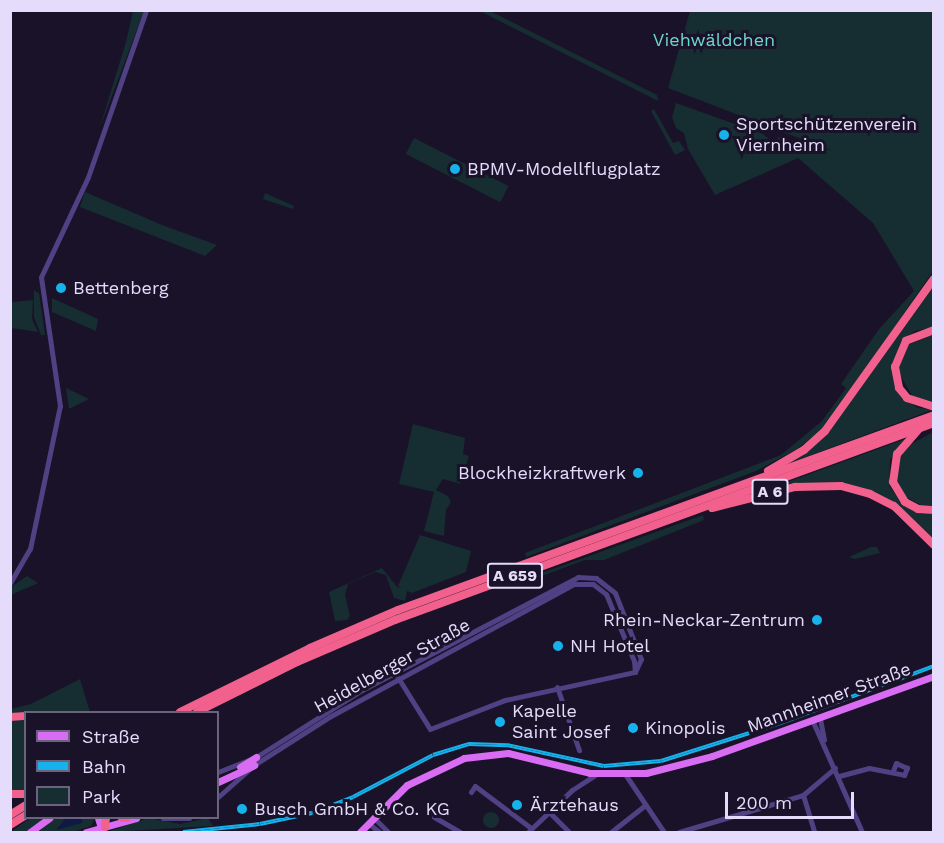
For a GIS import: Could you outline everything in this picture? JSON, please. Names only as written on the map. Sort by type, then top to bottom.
[{"type":"highway","name":"A 659","points":[[729,490],[792,458],[821,435],[933,279]]},
{"type":"highway","points":[[933,330],[906,341],[895,367],[899,388],[908,398],[933,408]]},
{"type":"highway","name":"A 659","points":[[182,711],[247,677],[380,618],[933,415]]},
{"type":"highway","name":"A 659","points":[[199,711],[241,689],[395,620],[933,423]]},
{"type":"highway","points":[[920,428],[897,454],[893,482],[904,502],[918,509],[933,510]]},
{"type":"highway","name":"A 6","points":[[682,514],[795,487],[841,486],[870,494],[894,506],[933,545]]},
{"type":"highway","points":[[209,711],[241,689]]},
{"type":"highway","points":[[10,815],[24,807]]},
{"type":"highway","points":[[10,825],[24,816]]},
{"type":"highway","points":[[103,827],[106,819]]},
{"type":"main road","name":"Mannheimer Straße","points":[[358,832],[426,774],[475,755],[518,754],[598,774],[625,774],[680,766],[817,721],[933,676]]},
{"type":"main road","points":[[219,781],[255,761]]},
{"type":"main road","points":[[30,832],[48,819]]},
{"type":"main road","points":[[99,819],[103,827]]},
{"type":"main road","points":[[103,827],[123,819]]},
{"type":"main road","points":[[86,832],[132,819]]},
{"type":"street","points":[[10,583],[30,549],[59,415],[58,373],[42,302],[41,276],[68,224],[104,134],[146,10]]},
{"type":"street","name":"Heidelberger Straße","points":[[219,796],[255,761],[395,672],[582,576],[601,581],[615,593],[641,659],[635,672]]},
{"type":"street","name":"Heidelberger Straße","points":[[255,761],[399,678],[563,589],[581,583],[593,584],[611,601],[636,666],[635,672]]},
{"type":"street","points":[[395,672],[425,726],[430,729],[505,700],[635,672]]},
{"type":"street","points":[[557,687],[579,750]]},
{"type":"street","points":[[817,721],[862,832],[869,832]]},
{"type":"street","points":[[219,772],[255,761]]},
{"type":"street","points":[[679,832],[803,795],[835,768]]},
{"type":"street","points":[[839,776],[869,768],[893,771]]},
{"type":"street","points":[[471,792],[475,786],[530,830],[549,812],[598,774]]},
{"type":"street","points":[[625,774],[644,806],[664,832]]},
{"type":"street","points":[[803,795],[814,832]]},
{"type":"street","points":[[611,832],[644,806]]},
{"type":"street","points":[[549,812],[569,832]]},
{"type":"street","points":[[434,817],[460,832]]},
{"type":"street","points":[[370,820],[379,832]]},
{"type":"street","points":[[370,820],[388,832]]},
{"type":"green space","points":[[133,11],[144,11],[99,130],[126,42]]},
{"type":"green space","points":[[480,11],[490,11],[657,95],[658,101]]},
{"type":"green space","name":"Viehwäldchen","points":[[690,11],[933,11],[933,271],[841,405],[819,432],[797,449],[756,471],[526,557],[525,553],[781,455],[822,421],[846,388],[841,384],[879,329],[914,291],[873,223],[798,158],[715,195],[688,149],[684,133],[676,128],[672,117],[676,103],[763,134],[774,143],[779,137],[833,151],[668,88]]},
{"type":"green space","points":[[654,109],[673,143],[679,141],[685,150],[675,155],[651,111]]},
{"type":"green space","name":"BPMV-Modellflugplatz","points":[[414,138],[508,186],[500,202],[406,154]]},
{"type":"green space","points":[[85,192],[162,225],[217,245],[205,256],[80,207]]},
{"type":"green space","points":[[265,193],[294,206],[293,209],[263,199]]},
{"type":"green space","points":[[933,283],[933,327],[915,331],[904,339],[892,363],[894,381],[902,396],[916,407],[932,410],[787,464],[832,426]]},
{"type":"green space","points":[[34,290],[39,293],[45,335],[41,335],[34,317]]},
{"type":"green space","points":[[52,298],[98,319],[96,331],[52,312]]},
{"type":"green space","points":[[33,300],[32,319],[38,332],[11,328],[11,302]]},
{"type":"green space","points":[[933,335],[933,404],[913,397],[898,372],[899,361],[908,345]]},
{"type":"green space","points":[[66,388],[89,399],[69,409]]},
{"type":"green space","points":[[413,424],[465,438],[463,454],[469,456],[460,484],[443,479],[436,490],[448,496],[451,502],[446,510],[444,536],[424,531],[434,492],[399,484]]},
{"type":"green space","points":[[933,432],[933,506],[923,506],[904,496],[895,478],[900,455],[906,447]]},
{"type":"green space","points":[[908,438],[890,460],[889,485],[903,506],[933,513],[933,542],[898,506],[844,485],[749,496]]},
{"type":"green space","points":[[703,515],[704,520],[604,560],[585,560],[517,585],[514,583]]},
{"type":"green space","points":[[420,535],[471,551],[466,572],[412,593],[407,591],[405,601],[394,598],[386,575],[375,572],[348,584],[345,595],[350,616],[347,620],[335,621],[329,592],[382,568],[397,587],[401,588],[398,586]]},
{"type":"green space","points":[[871,547],[877,547],[880,553],[855,559],[849,557]]},
{"type":"green space","points":[[519,569],[402,614],[188,711],[309,651],[400,613]]},
{"type":"green space","points":[[27,576],[38,583],[11,595],[11,587]]},
{"type":"green space","points":[[80,679],[90,711],[11,713],[11,709],[31,704]]},
{"type":"green space","points":[[10,719],[24,719],[24,792],[10,792]]},
{"type":"green space","points":[[491,812],[497,814],[499,820],[497,826],[491,828],[485,826],[483,820],[485,814]]},
{"type":"green space","points":[[29,819],[44,819],[26,832],[11,832]]},
{"type":"green space","points":[[52,819],[94,819],[91,826],[73,832],[33,832]]},
{"type":"green space","points":[[145,819],[180,824],[209,819],[213,826],[107,832]]},
{"type":"water","points":[[65,819],[82,819],[82,823],[56,830]]},
{"type":"railway","points":[[183,832],[260,824],[312,813],[353,797],[433,755],[469,744],[507,745],[604,766],[661,761],[781,723],[934,666]]},
{"type":"place","name":"Sportschützenverein Viernheim","points":[[724,135]]},
{"type":"place","name":"BPMV-Modellflugplatz","points":[[455,169]]},
{"type":"place","name":"Bettenberg","points":[[61,288]]},
{"type":"place","name":"Blockheizkraftwerk","points":[[638,473]]},
{"type":"place","name":"Rhein-Neckar-Zentrum","points":[[817,620]]},
{"type":"place","name":"NH Hotel","points":[[558,646]]},
{"type":"place","name":"Kapelle Saint Josef","points":[[500,722]]},
{"type":"place","name":"Kinopolis","points":[[633,728]]},
{"type":"place","name":"Ärztehaus","points":[[517,805]]},
{"type":"place","name":"Busch GmbH & Co. KG","points":[[242,809]]}]
